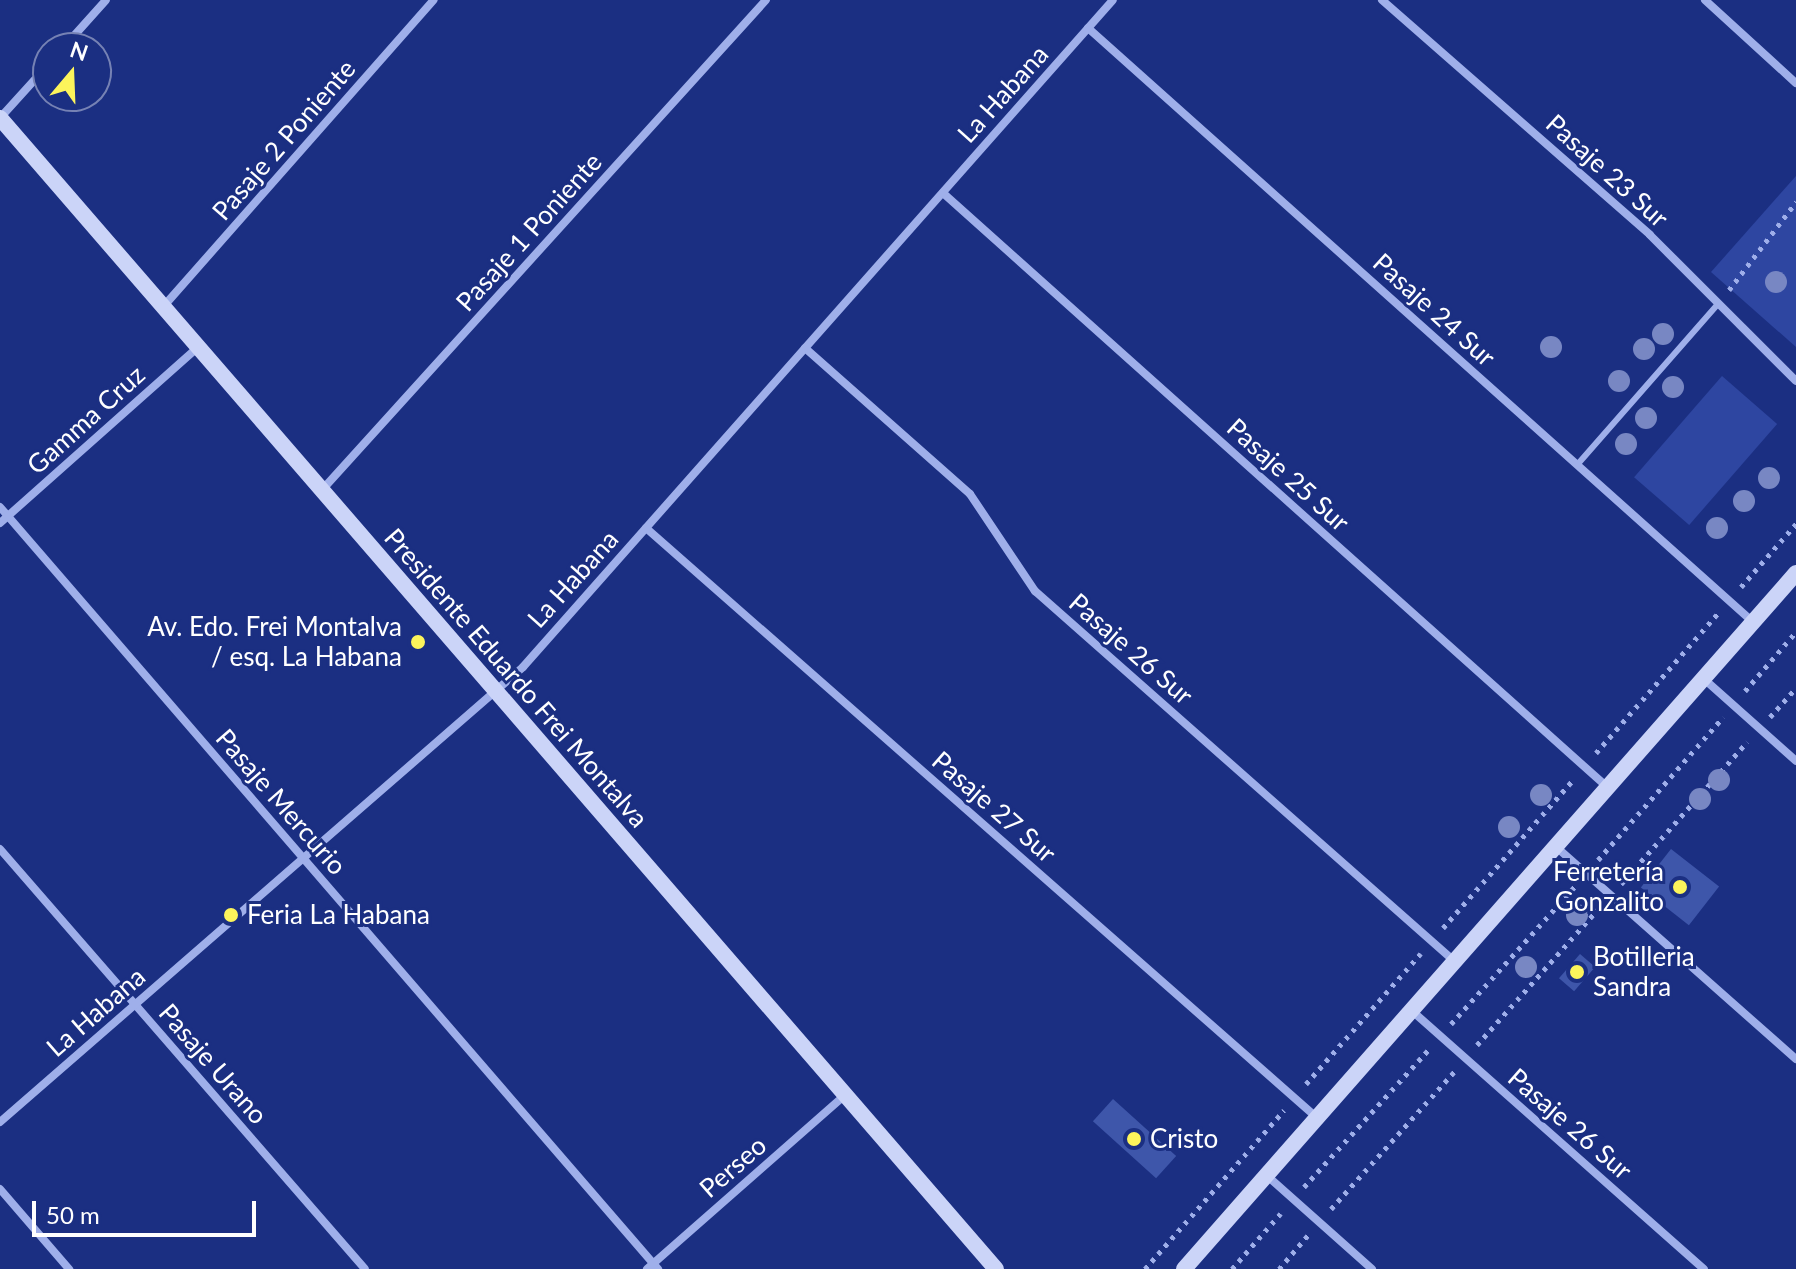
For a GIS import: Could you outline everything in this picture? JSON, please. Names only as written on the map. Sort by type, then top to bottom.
[{"type":"street","points":[[77,32],[106,0]]},
{"type":"street","name":"Pasaje 2 Poniente","points":[[163,307],[434,0]]},
{"type":"street","name":"Pasaje 1 Poniente","points":[[322,490],[766,0]]},
{"type":"street","name":"La Habana","points":[[0,1122],[496,692],[646,528],[1113,0]]},
{"type":"street","name":"Pasaje 23 Sur","points":[[1382,0],[1650,235],[1796,381]]},
{"type":"street","points":[[1705,0],[1796,83]]},
{"type":"street","name":"Pasaje 24 Sur","points":[[1088,28],[1753,622]]},
{"type":"street","points":[[0,118],[32,83]]},
{"type":"street","name":"Presidente Eduardo Frei Montalva","points":[[0,118],[996,1269]]},
{"type":"street","name":"Pasaje 25 Sur","points":[[943,193],[1606,786]]},
{"type":"street","name":"Gamma Cruz","points":[[0,523],[198,347]]},
{"type":"street","name":"Pasaje 26 Sur","points":[[805,348],[970,494],[1035,591],[1453,960]]},
{"type":"street","name":"Pasaje Mercurio","points":[[0,507],[653,1267]]},
{"type":"street","name":"Pasaje 27 Sur","points":[[646,528],[1315,1116]]},
{"type":"street","points":[[1184,1269],[1264,1172],[1796,573]]},
{"type":"street","points":[[1703,678],[1796,761]]},
{"type":"street","points":[[1554,845],[1796,1059]]},
{"type":"street","name":"Pasaje Urano","points":[[0,849],[365,1269]]},
{"type":"street","name":"Pasaje 26 Sur","points":[[1410,1008],[1704,1269]]},
{"type":"street","name":"Perseo","points":[[653,1267],[845,1095]]},
{"type":"street","points":[[1264,1172],[1372,1269]]},
{"type":"street","points":[[0,1189],[69,1269]]},
{"type":"lane","points":[[1577,465],[1718,304]]},
{"type":"path","points":[[1718,304],[1796,202]]},
{"type":"path","points":[[1145,1269],[1796,524]]},
{"type":"path","points":[[1232,1269],[1586,874],[1796,632]]},
{"type":"path","points":[[1279,1269],[1796,688]]},
{"type":"shaded area","points":[[1796,176],[1796,347],[1711,272]]},
{"type":"shaded area","points":[[1722,376],[1777,424],[1689,525],[1634,477]]},
{"type":"building","name":"Ferretería Gonzalito","points":[[1671,849],[1719,887],[1689,925],[1641,888]]},
{"type":"building","name":"Botilleria Sandra","points":[[1580,954],[1595,967],[1574,991],[1559,978]]},
{"type":"building","name":"Cristo","points":[[1113,1099],[1176,1156],[1156,1178],[1093,1121]]},
{"type":"place","name":"Av. Edo. Frei Montalva / esq. La Habana","points":[[418,642]]},
{"type":"place","name":"Ferretería Gonzalito","points":[[1680,887]]},
{"type":"place","name":"Feria La Habana","points":[[231,915]]},
{"type":"place","name":"Botilleria Sandra","points":[[1577,972]]},
{"type":"place","name":"Cristo","points":[[1134,1139]]}]
